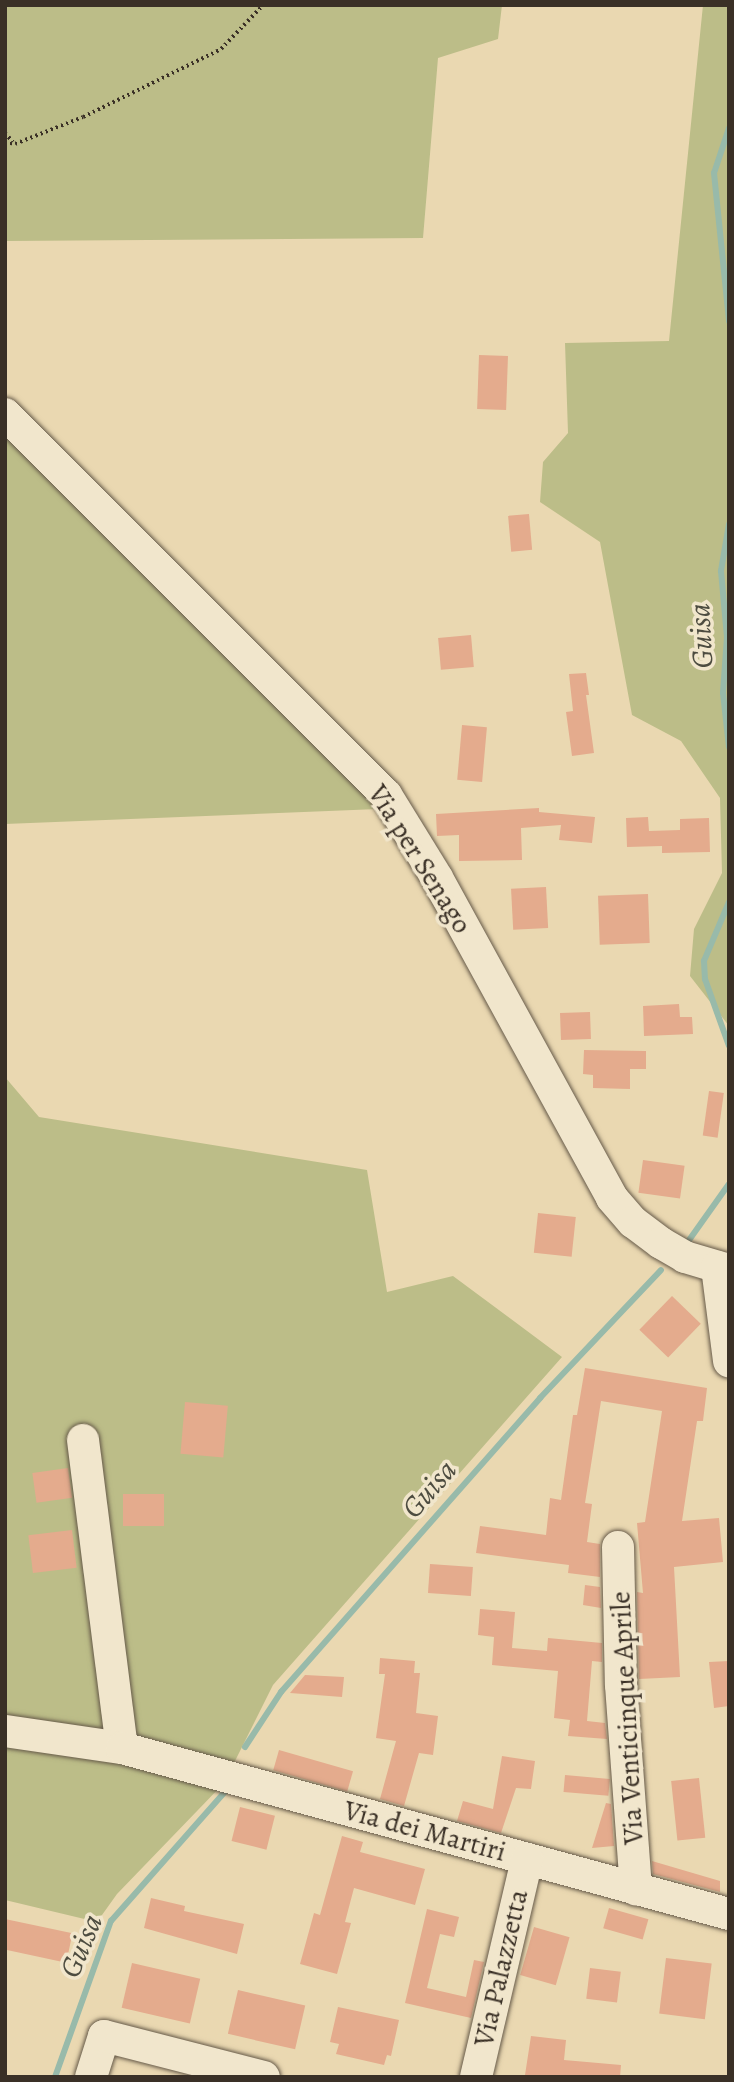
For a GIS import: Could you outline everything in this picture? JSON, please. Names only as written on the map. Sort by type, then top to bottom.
[{"type":"street","name":"Via per Senago","points":[[5,414],[362,767],[386,795],[430,866],[612,1198],[633,1222],[685,1257],[723,1269]]},
{"type":"street","points":[[723,1269],[729,1361]]},
{"type":"street","points":[[83,1440],[122,1748]]},
{"type":"street","name":"Via Venticinque Aprile","points":[[618,1547],[621,1685],[636,1889]]},
{"type":"street","name":"Via dei Martiri","points":[[5,1731],[122,1748],[729,1914]]},
{"type":"street","name":"Via Palazzetta","points":[[476,2077],[527,1859]]},
{"type":"street","points":[[91,2077],[104,2036],[264,2077]]},
{"type":"path","points":[[5,142],[15,144],[83,117],[221,49],[263,5]]},
{"type":"path","points":[[5,133],[15,144]]},
{"type":"green space","points":[[5,5],[502,5],[498,39],[438,58],[423,238],[5,241]]},
{"type":"green space","points":[[703,5],[729,5],[729,1026],[690,976],[694,929],[722,873],[720,798],[681,741],[632,715],[600,542],[540,502],[543,462],[568,433],[565,343],[669,341]]},
{"type":"green space","points":[[5,433],[378,809],[5,824]]},
{"type":"green space","points":[[5,1077],[39,1117],[367,1170],[387,1292],[453,1276],[562,1357],[273,1685],[224,1783],[117,1894],[97,1922],[5,1900]]},
{"type":"building","points":[[479,355],[508,356],[506,410],[477,409]]},
{"type":"building","points":[[529,514],[532,550],[511,552],[508,516]]},
{"type":"building","points":[[471,635],[474,667],[441,670],[438,638]]},
{"type":"building","points":[[586,673],[589,695],[586,695],[594,753],[572,756],[566,712],[573,711],[569,674]]},
{"type":"building","points":[[462,725],[487,727],[482,782],[457,780]]},
{"type":"building","points":[[539,808],[539,812],[595,817],[592,843],[559,840],[561,825],[521,828],[522,860],[459,861],[459,835],[437,836],[436,814]]},
{"type":"building","points":[[648,817],[649,831],[680,830],[680,819],[709,818],[710,852],[662,853],[662,846],[627,847],[626,818]]},
{"type":"building","points":[[546,887],[548,928],[513,930],[511,889]]},
{"type":"building","points":[[648,894],[650,943],[600,945],[598,896]]},
{"type":"building","points":[[679,1004],[680,1017],[692,1017],[693,1034],[644,1036],[643,1006]]},
{"type":"building","points":[[590,1012],[591,1039],[561,1040],[560,1013]]},
{"type":"building","points":[[584,1050],[646,1051],[646,1069],[630,1069],[630,1089],[593,1088],[593,1075],[583,1074]]},
{"type":"building","points":[[709,1091],[724,1093],[718,1138],[703,1136]]},
{"type":"building","points":[[643,1160],[685,1166],[680,1199],[638,1193]]},
{"type":"building","points":[[538,1213],[576,1217],[572,1257],[534,1253]]},
{"type":"building","points":[[672,1296],[701,1324],[668,1358],[639,1330]]},
{"type":"building","points":[[585,1368],[707,1388],[703,1421],[697,1421],[682,1521],[719,1518],[723,1562],[674,1567],[680,1677],[639,1679],[637,1592],[643,1593],[637,1523],[645,1522],[662,1411],[601,1401],[585,1503],[592,1504],[587,1542],[600,1544],[600,1577],[568,1573],[569,1565],[476,1553],[480,1526],[546,1535],[550,1498],[561,1500],[573,1415],[577,1415]]},
{"type":"building","points":[[185,1402],[228,1406],[223,1458],[180,1454]]},
{"type":"building","points":[[68,1468],[72,1498],[37,1503],[32,1473]]},
{"type":"building","points":[[123,1494],[164,1494],[164,1526],[123,1526]]},
{"type":"building","points":[[72,1530],[77,1568],[33,1573],[28,1535]]},
{"type":"building","points":[[430,1564],[473,1567],[471,1596],[428,1593]]},
{"type":"building","points":[[585,1585],[600,1587],[601,1608],[583,1605]]},
{"type":"building","points":[[480,1609],[515,1612],[512,1648],[547,1651],[548,1638],[602,1643],[602,1662],[592,1661],[587,1721],[605,1723],[607,1739],[568,1736],[570,1720],[554,1718],[558,1671],[492,1665],[494,1637],[478,1635]]},
{"type":"building","points":[[380,1658],[415,1661],[414,1673],[420,1673],[416,1713],[438,1716],[433,1755],[419,1753],[404,1806],[380,1799],[396,1741],[376,1738],[385,1674],[379,1674]]},
{"type":"building","points":[[729,1661],[729,1706],[714,1708],[709,1662]]},
{"type":"building","points":[[305,1675],[344,1677],[342,1697],[290,1693]]},
{"type":"building","points":[[279,1750],[353,1771],[347,1791],[273,1770]]},
{"type":"building","points":[[502,1756],[535,1761],[531,1789],[516,1788],[501,1833],[457,1821],[463,1801],[493,1809]]},
{"type":"building","points":[[565,1775],[610,1779],[608,1796],[564,1792]]},
{"type":"building","points":[[699,1778],[705,1838],[677,1841],[671,1781]]},
{"type":"building","points":[[606,1803],[611,1804],[614,1846],[592,1848]]},
{"type":"building","points":[[240,1807],[275,1816],[266,1850],[232,1841]]},
{"type":"building","points":[[342,1836],[363,1842],[360,1852],[425,1869],[415,1905],[354,1888],[345,1922],[351,1923],[337,1974],[300,1964],[314,1913],[320,1915]]},
{"type":"building","points":[[652,1861],[720,1881],[720,1892],[653,1874]]},
{"type":"building","points":[[151,1898],[185,1906],[184,1911],[244,1924],[237,1954],[144,1928]]},
{"type":"building","points":[[609,1908],[648,1919],[643,1939],[603,1928]]},
{"type":"building","points":[[427,1909],[459,1917],[454,1937],[440,1934],[427,1988],[466,1997],[474,1960],[484,1962],[471,2018],[405,2003]]},
{"type":"building","points":[[5,1919],[72,1933],[66,1963],[5,1950]]},
{"type":"building","points":[[534,1927],[570,1937],[556,1985],[520,1975]]},
{"type":"building","points":[[666,1958],[712,1964],[705,2019],[659,2014]]},
{"type":"building","points":[[132,1963],[200,1979],[190,2024],[122,2008]]},
{"type":"building","points":[[590,1968],[621,1972],[617,2003],[586,1999]]},
{"type":"building","points":[[238,1990],[305,2006],[295,2049],[228,2034]]},
{"type":"building","points":[[338,2007],[399,2020],[391,2056],[387,2055],[384,2065],[336,2054],[339,2044],[330,2042]]},
{"type":"building","points":[[531,2036],[566,2040],[564,2060],[621,2065],[620,2077],[525,2075]]},
{"type":"waterway","name":"Guisa","points":[[729,128],[714,173],[729,321]]},
{"type":"waterway","name":"Guisa","points":[[729,524],[721,571],[727,637],[723,693],[729,747]]},
{"type":"waterway","name":"Guisa","points":[[729,902],[704,961],[705,979],[729,1046]]},
{"type":"waterway","name":"Guisa","points":[[687,1243],[729,1184]]},
{"type":"waterway","name":"Guisa","points":[[245,1747],[281,1692],[540,1398],[661,1270]]},
{"type":"waterway","name":"Guisa","points":[[55,2077],[111,1921],[229,1787]]}]
